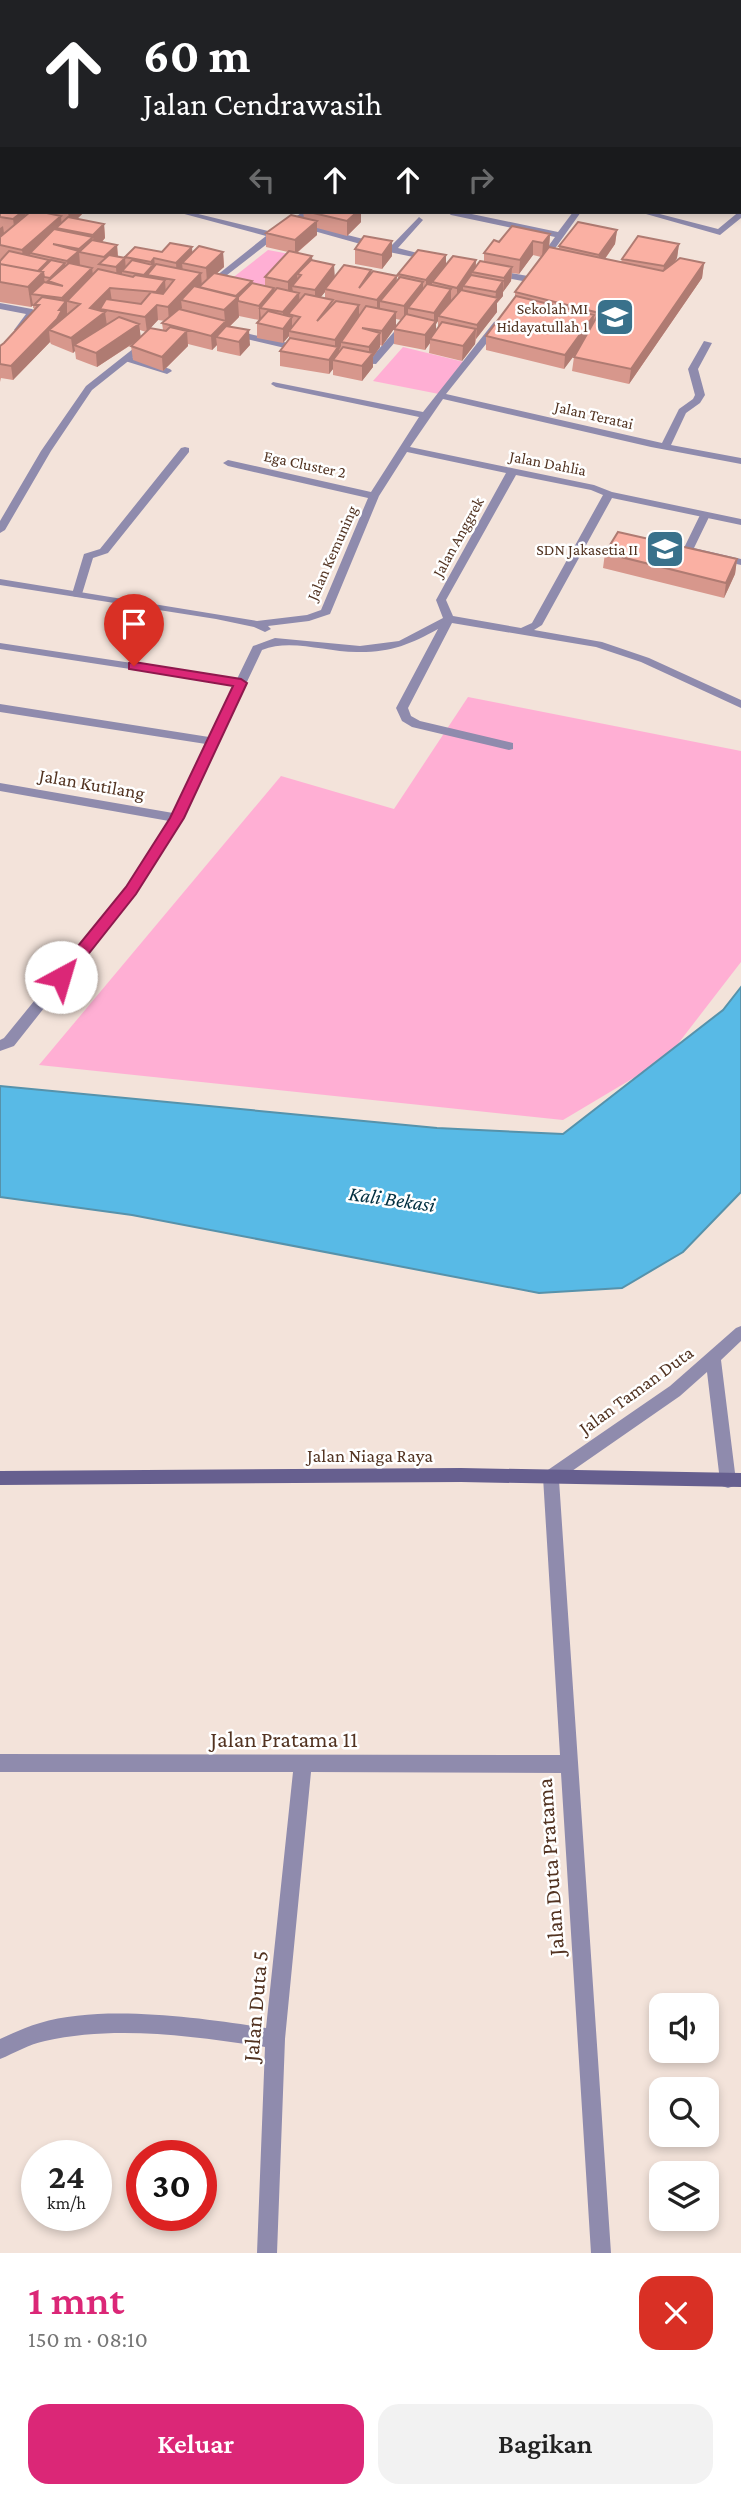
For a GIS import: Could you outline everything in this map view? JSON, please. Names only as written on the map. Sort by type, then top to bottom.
[{"type":"street","points":[[189,214],[273,235]]},
{"type":"street","points":[[201,293],[273,235],[306,214]]},
{"type":"street","points":[[460,214],[559,235]]},
{"type":"street","points":[[520,290],[575,214]]},
{"type":"street","points":[[651,214],[720,232],[740,214]]},
{"type":"street","points":[[392,250],[419,220]]},
{"type":"street","points":[[292,224],[445,262]]},
{"type":"street","points":[[540,264],[557,268]]},
{"type":"street","points":[[482,270],[528,279]]},
{"type":"street","points":[[211,285],[223,288]]},
{"type":"street","points":[[0,306],[32,312],[9,344]]},
{"type":"street","name":"Jalan Kemuning","points":[[257,624],[309,618],[326,612],[374,495],[425,415],[505,312]]},
{"type":"street","points":[[391,323],[417,329]]},
{"type":"street","points":[[348,360],[373,362],[404,326]]},
{"type":"street","points":[[217,330],[309,351]]},
{"type":"street","points":[[0,530],[46,451],[89,388],[128,359],[149,334]]},
{"type":"street","points":[[469,341],[482,344]]},
{"type":"street","points":[[665,447],[682,411],[701,395],[693,369],[707,343]]},
{"type":"street","points":[[128,359],[167,371]]},
{"type":"street","points":[[276,384],[425,415]]},
{"type":"street","name":"Jalan Teratai","points":[[441,396],[665,447],[741,461]]},
{"type":"street","name":"Jalan Dahlia","points":[[405,449],[594,488],[608,494],[536,625],[525,630]]},
{"type":"street","points":[[77,594],[88,556],[104,551],[185,450]]},
{"type":"street","name":"Ega Cluster 2","points":[[228,463],[374,495]]},
{"type":"street","name":"Jalan Anggrek","points":[[449,619],[441,600],[512,472]]},
{"type":"street","points":[[608,494],[741,522]]},
{"type":"street","points":[[705,515],[688,550],[741,562]]},
{"type":"street","points":[[0,582],[257,624],[267,630],[275,640]]},
{"type":"street","points":[[449,619],[402,708],[406,718],[416,724],[509,746]]},
{"type":"street","points":[[0,1046],[9,1042],[131,890],[177,818],[257,648],[275,640],[319,647],[360,649],[402,644],[449,619],[598,644],[645,660],[741,704]]},
{"type":"street","points":[[0,646],[241,683]]},
{"type":"street","points":[[0,708],[215,741]]},
{"type":"street","name":"Jalan Kutilang","points":[[0,787],[177,818]]},
{"type":"street","name":"Jalan Taman Duta","points":[[551,1477],[675,1391],[741,1332]]},
{"type":"street","points":[[713,1359],[734,1480]]},
{"type":"street","name":"Jalan Niaga Raya","points":[[0,1478],[551,1477],[734,1480]]},
{"type":"street","name":"Jalan Duta Pratama","points":[[551,1477],[601,2253]]},
{"type":"street","name":"Jalan Pratama 11","points":[[0,1763],[568,1764]]},
{"type":"street","name":"Jalan Duta 5","points":[[267,2253],[275,2039],[303,1764]]},
{"type":"street","points":[[0,2049],[48,2030],[141,2023],[207,2028],[275,2039]]},
{"type":"shaded area","points":[[268,250],[295,255],[265,290],[226,283]]},
{"type":"shaded area","points":[[403,347],[464,362],[439,394],[373,381]]},
{"type":"shaded area","points":[[468,697],[741,751],[741,962],[667,1058],[563,1120],[39,1065],[281,776],[394,809]]},
{"type":"water","name":"Kali Bekasi","points":[[741,987],[741,1192],[683,1252],[622,1288],[539,1293],[132,1215],[0,1197],[0,1086],[437,1128],[563,1134],[723,1010]]},
{"type":"building","points":[[0,214],[19,214],[13,219],[0,217]]},
{"type":"building","points":[[28,214],[61,216],[22,250],[0,245],[0,237]]},
{"type":"building","points":[[317,214],[355,214],[347,221]]},
{"type":"building","points":[[291,215],[317,221],[295,240],[266,233]]},
{"type":"building","points":[[68,217],[104,224],[93,235],[56,228]]},
{"type":"building","points":[[578,222],[617,230],[599,255],[559,246]]},
{"type":"building","points":[[512,226],[550,234],[543,243],[533,241],[520,260],[484,253],[494,240],[499,242]]},
{"type":"building","points":[[54,229],[93,237],[79,249],[53,244],[79,251],[67,261],[30,253]]},
{"type":"building","points":[[364,236],[392,241],[382,255],[355,249]]},
{"type":"building","points":[[638,236],[679,244],[664,266],[622,259]]},
{"type":"building","points":[[92,240],[117,245],[104,257],[79,252]]},
{"type":"building","points":[[170,243],[192,247],[176,263],[154,258],[151,262],[125,257],[135,247],[162,252]]},
{"type":"building","points":[[199,246],[223,252],[206,268],[182,263]]},
{"type":"building","name":"Sekolah MI Hidayatullah 1","points":[[549,247],[663,271],[680,258],[704,263],[631,369],[574,357],[599,313],[515,292]]},
{"type":"building","points":[[418,250],[446,255],[426,280],[398,274]]},
{"type":"building","points":[[9,251],[49,260],[38,271],[0,264]]},
{"type":"building","points":[[289,251],[312,256],[288,282],[265,277]]},
{"type":"building","points":[[109,255],[125,258],[116,267],[99,264]]},
{"type":"building","points":[[453,256],[476,260],[457,288],[432,282]]},
{"type":"building","points":[[51,260],[65,263],[50,278],[44,277],[40,271]]},
{"type":"building","points":[[132,260],[153,265],[144,275],[122,271]]},
{"type":"building","points":[[311,260],[334,265],[315,290],[292,286],[301,275],[297,274]]},
{"type":"building","points":[[480,261],[512,267],[504,278],[472,272]]},
{"type":"building","points":[[69,263],[92,268],[62,298],[31,294],[44,282],[63,286],[48,281]]},
{"type":"building","points":[[0,264],[43,272],[28,287],[0,282]]},
{"type":"building","points":[[156,264],[201,273],[168,307],[157,305],[145,317],[100,309],[106,299],[141,304],[151,292],[163,294],[174,280],[147,275]]},
{"type":"building","points":[[344,265],[371,270],[359,288],[373,271],[397,276],[377,300],[325,289]]},
{"type":"building","points":[[98,269],[133,277],[135,275],[165,280],[156,292],[110,288],[90,308],[105,312],[71,338],[49,330],[80,304],[67,301]]},
{"type":"building","points":[[214,273],[252,281],[236,296],[199,287]]},
{"type":"building","points":[[471,275],[503,281],[496,292],[463,286]]},
{"type":"building","points":[[400,277],[423,282],[404,306],[380,301]]},
{"type":"building","points":[[252,283],[274,288],[259,306],[238,301],[238,297]]},
{"type":"building","points":[[427,284],[451,289],[434,313],[408,308]]},
{"type":"building","points":[[194,286],[238,297],[224,310],[181,300]]},
{"type":"building","points":[[277,288],[299,293],[283,312],[260,308]]},
{"type":"building","points":[[461,290],[498,298],[477,325],[438,316]]},
{"type":"building","points":[[305,294],[333,300],[317,321],[336,301],[359,305],[335,340],[289,331],[300,317],[288,314]]},
{"type":"building","points":[[516,296],[594,315],[565,355],[486,336]]},
{"type":"building","points":[[42,297],[66,301],[59,310],[62,310],[57,319],[11,366],[0,364],[0,346],[39,305],[34,305]]},
{"type":"building","points":[[366,306],[396,312],[382,331],[362,328],[380,333],[369,347],[341,342]]},
{"type":"building","points":[[179,309],[226,321],[211,336],[162,323]]},
{"type":"building","points":[[268,311],[292,317],[283,329],[257,323]]},
{"type":"building","points":[[406,314],[436,321],[425,335],[394,329]]},
{"type":"building","points":[[119,317],[139,324],[96,353],[74,345]]},
{"type":"building","points":[[442,322],[476,329],[463,346],[430,339]]},
{"type":"building","points":[[226,326],[249,330],[239,342],[216,337]]},
{"type":"building","points":[[170,327],[187,331],[162,357],[131,346],[150,328],[166,331]]},
{"type":"building","points":[[290,338],[338,347],[329,360],[280,351]]},
{"type":"building","points":[[343,347],[373,353],[362,366],[333,360]]},
{"type":"building","points":[[618,532],[737,559],[726,583],[605,553]]},
{"type":"place","name":"Sekolah MI Hidayatullah 1","points":[[615,317]]},
{"type":"place","name":"SDN Jakasetia II","points":[[665,549]]},
{"type":"route","points":[[61,977],[131,890],[177,818],[241,683],[134,666]]}]
